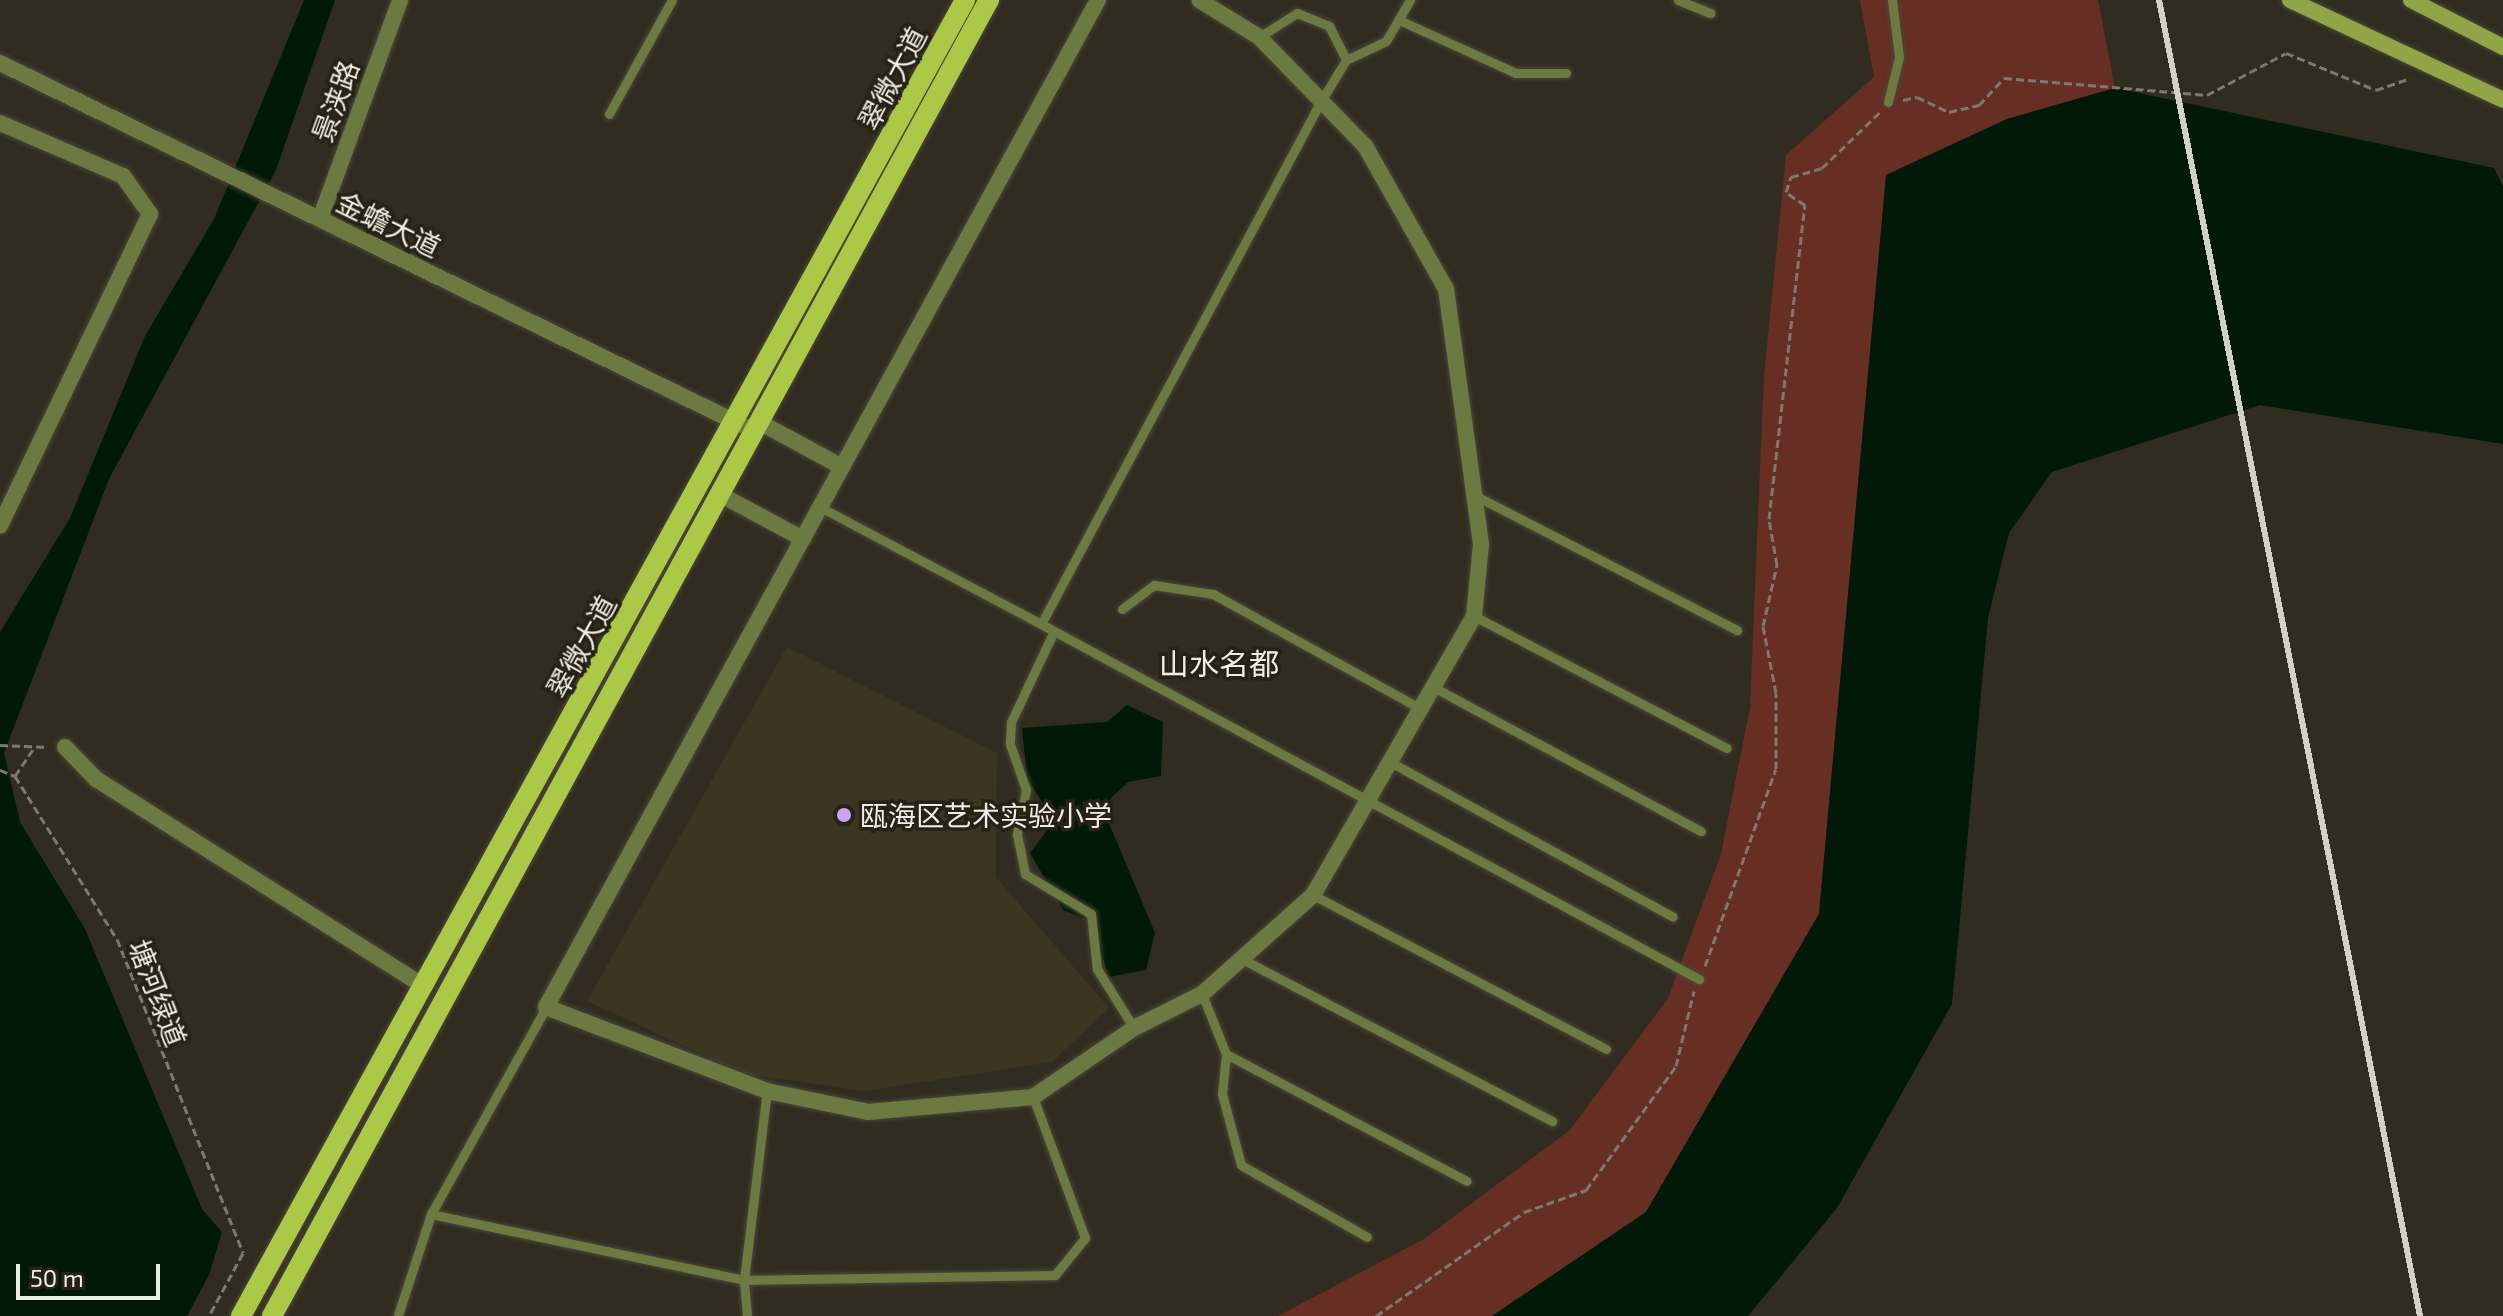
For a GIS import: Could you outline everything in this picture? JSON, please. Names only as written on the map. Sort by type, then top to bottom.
[{"type":"main road","name":"翠微大道","points":[[272,1316],[721,495],[751,427],[965,0]]},
{"type":"main road","name":"翠微大道","points":[[241,1316],[424,986],[751,427],[989,0]]},
{"type":"main road","points":[[2290,0],[2503,100]]},
{"type":"main road","points":[[2411,0],[2503,47]]},
{"type":"street","name":"景浃路","points":[[320,219],[400,0]]},
{"type":"street","points":[[1098,0],[546,1007],[767,1091],[868,1112],[1033,1097],[1134,1028],[1202,994],[1244,960],[1313,895],[1423,710],[1474,616],[1481,544],[1446,289],[1365,146],[1259,37],[1199,0]]},
{"type":"street","name":"金蟾大道","points":[[0,63],[751,427],[842,467]]},
{"type":"street","points":[[0,123],[123,176],[150,214],[0,526]]},
{"type":"street","points":[[721,495],[803,539]]},
{"type":"street","points":[[65,747],[96,779],[424,986]]},
{"type":"lane","points":[[609,114],[672,0]]},
{"type":"lane","points":[[1041,624],[1321,101],[1346,60],[1386,41],[1410,0]]},
{"type":"lane","points":[[1678,0],[1710,13]]},
{"type":"lane","points":[[1888,102],[1899,57],[1892,0]]},
{"type":"lane","points":[[1259,37],[1297,13],[1329,26],[1346,60]]},
{"type":"lane","points":[[1399,20],[1516,73],[1566,73]]},
{"type":"lane","points":[[1474,495],[1737,630]]},
{"type":"lane","points":[[820,507],[1699,979]]},
{"type":"lane","points":[[1122,609],[1154,585],[1213,594],[1423,710]]},
{"type":"lane","points":[[1474,616],[1727,748]]},
{"type":"lane","points":[[1054,631],[1011,722],[1010,744],[1026,790],[1017,834],[1025,874],[1091,914],[1097,969],[1134,1028]]},
{"type":"lane","points":[[1435,688],[1701,831]]},
{"type":"lane","points":[[1392,763],[1673,917]]},
{"type":"lane","points":[[1313,895],[1606,1049]]},
{"type":"lane","points":[[1244,960],[1552,1121]]},
{"type":"lane","points":[[1202,994],[1226,1054],[1222,1094],[1241,1165],[1367,1237]]},
{"type":"lane","points":[[398,1315],[431,1214],[546,1007]]},
{"type":"lane","points":[[1226,1054],[1467,1181]]},
{"type":"lane","points":[[747,1316],[744,1280],[767,1091]]},
{"type":"lane","points":[[431,1214],[744,1280],[1055,1275],[1085,1238],[1033,1097]]},
{"type":"path","points":[[1376,1316],[1524,1212],[1586,1190],[1676,1066],[1683,1015],[1776,769],[1776,693],[1763,626],[1777,565],[1769,519],[1805,205],[1786,192],[1791,177],[1822,168],[1852,146],[1888,102],[1917,97],[1949,112],[1979,105],[2004,78],[2207,95],[2286,53],[2376,90],[2418,75]]},
{"type":"path","points":[[0,745],[65,747]]},
{"type":"path","points":[[0,770],[15,776],[34,747]]},
{"type":"path","name":"塘河绿道","points":[[15,776],[117,939],[243,1253],[209,1316]]},
{"type":"shaded area","points":[[304,0],[335,0],[276,170],[109,479],[4,753],[20,822],[85,929],[202,1209],[222,1232],[209,1275],[278,1316],[0,1316],[0,632],[70,518],[145,336],[214,219]]},
{"type":"shaded area","points":[[1860,0],[2098,0],[2115,88],[2007,119],[1886,175],[1819,914],[1646,1212],[1492,1316],[1278,1316],[1424,1239],[1570,1130],[1668,998],[1721,854],[1750,707],[1764,375],[1786,155],[1874,77]]},
{"type":"shaded area","points":[[2115,88],[2494,168],[2503,186],[2503,444],[2260,405],[2052,472],[2009,533],[1988,618],[1952,1004],[1837,1208],[1748,1316],[1492,1316],[1646,1212],[1819,914],[1886,175],[2007,119]]},
{"type":"shaded area","name":"瓯海区艺术实验小学","points":[[787,647],[997,753],[996,877],[1109,1008],[1052,1062],[865,1091],[744,1074],[587,1001]]},
{"type":"shaded area","points":[[1127,705],[1163,722],[1161,776],[1128,782],[1111,798],[1108,821],[1155,933],[1146,970],[1109,977],[1090,921],[1063,910],[1030,853],[1054,821],[1027,778],[1022,728],[1107,722]]},
{"type":"pier","points":[[209,1275],[278,1316],[187,1316]]},
{"type":"railway","points":[[2159,0],[2420,1316]]},
{"type":"place","name":"瓯海区艺术实验小学","points":[[844,815]]},
{"type":"district","name":"山水名都","points":[[1219,663]]}]
